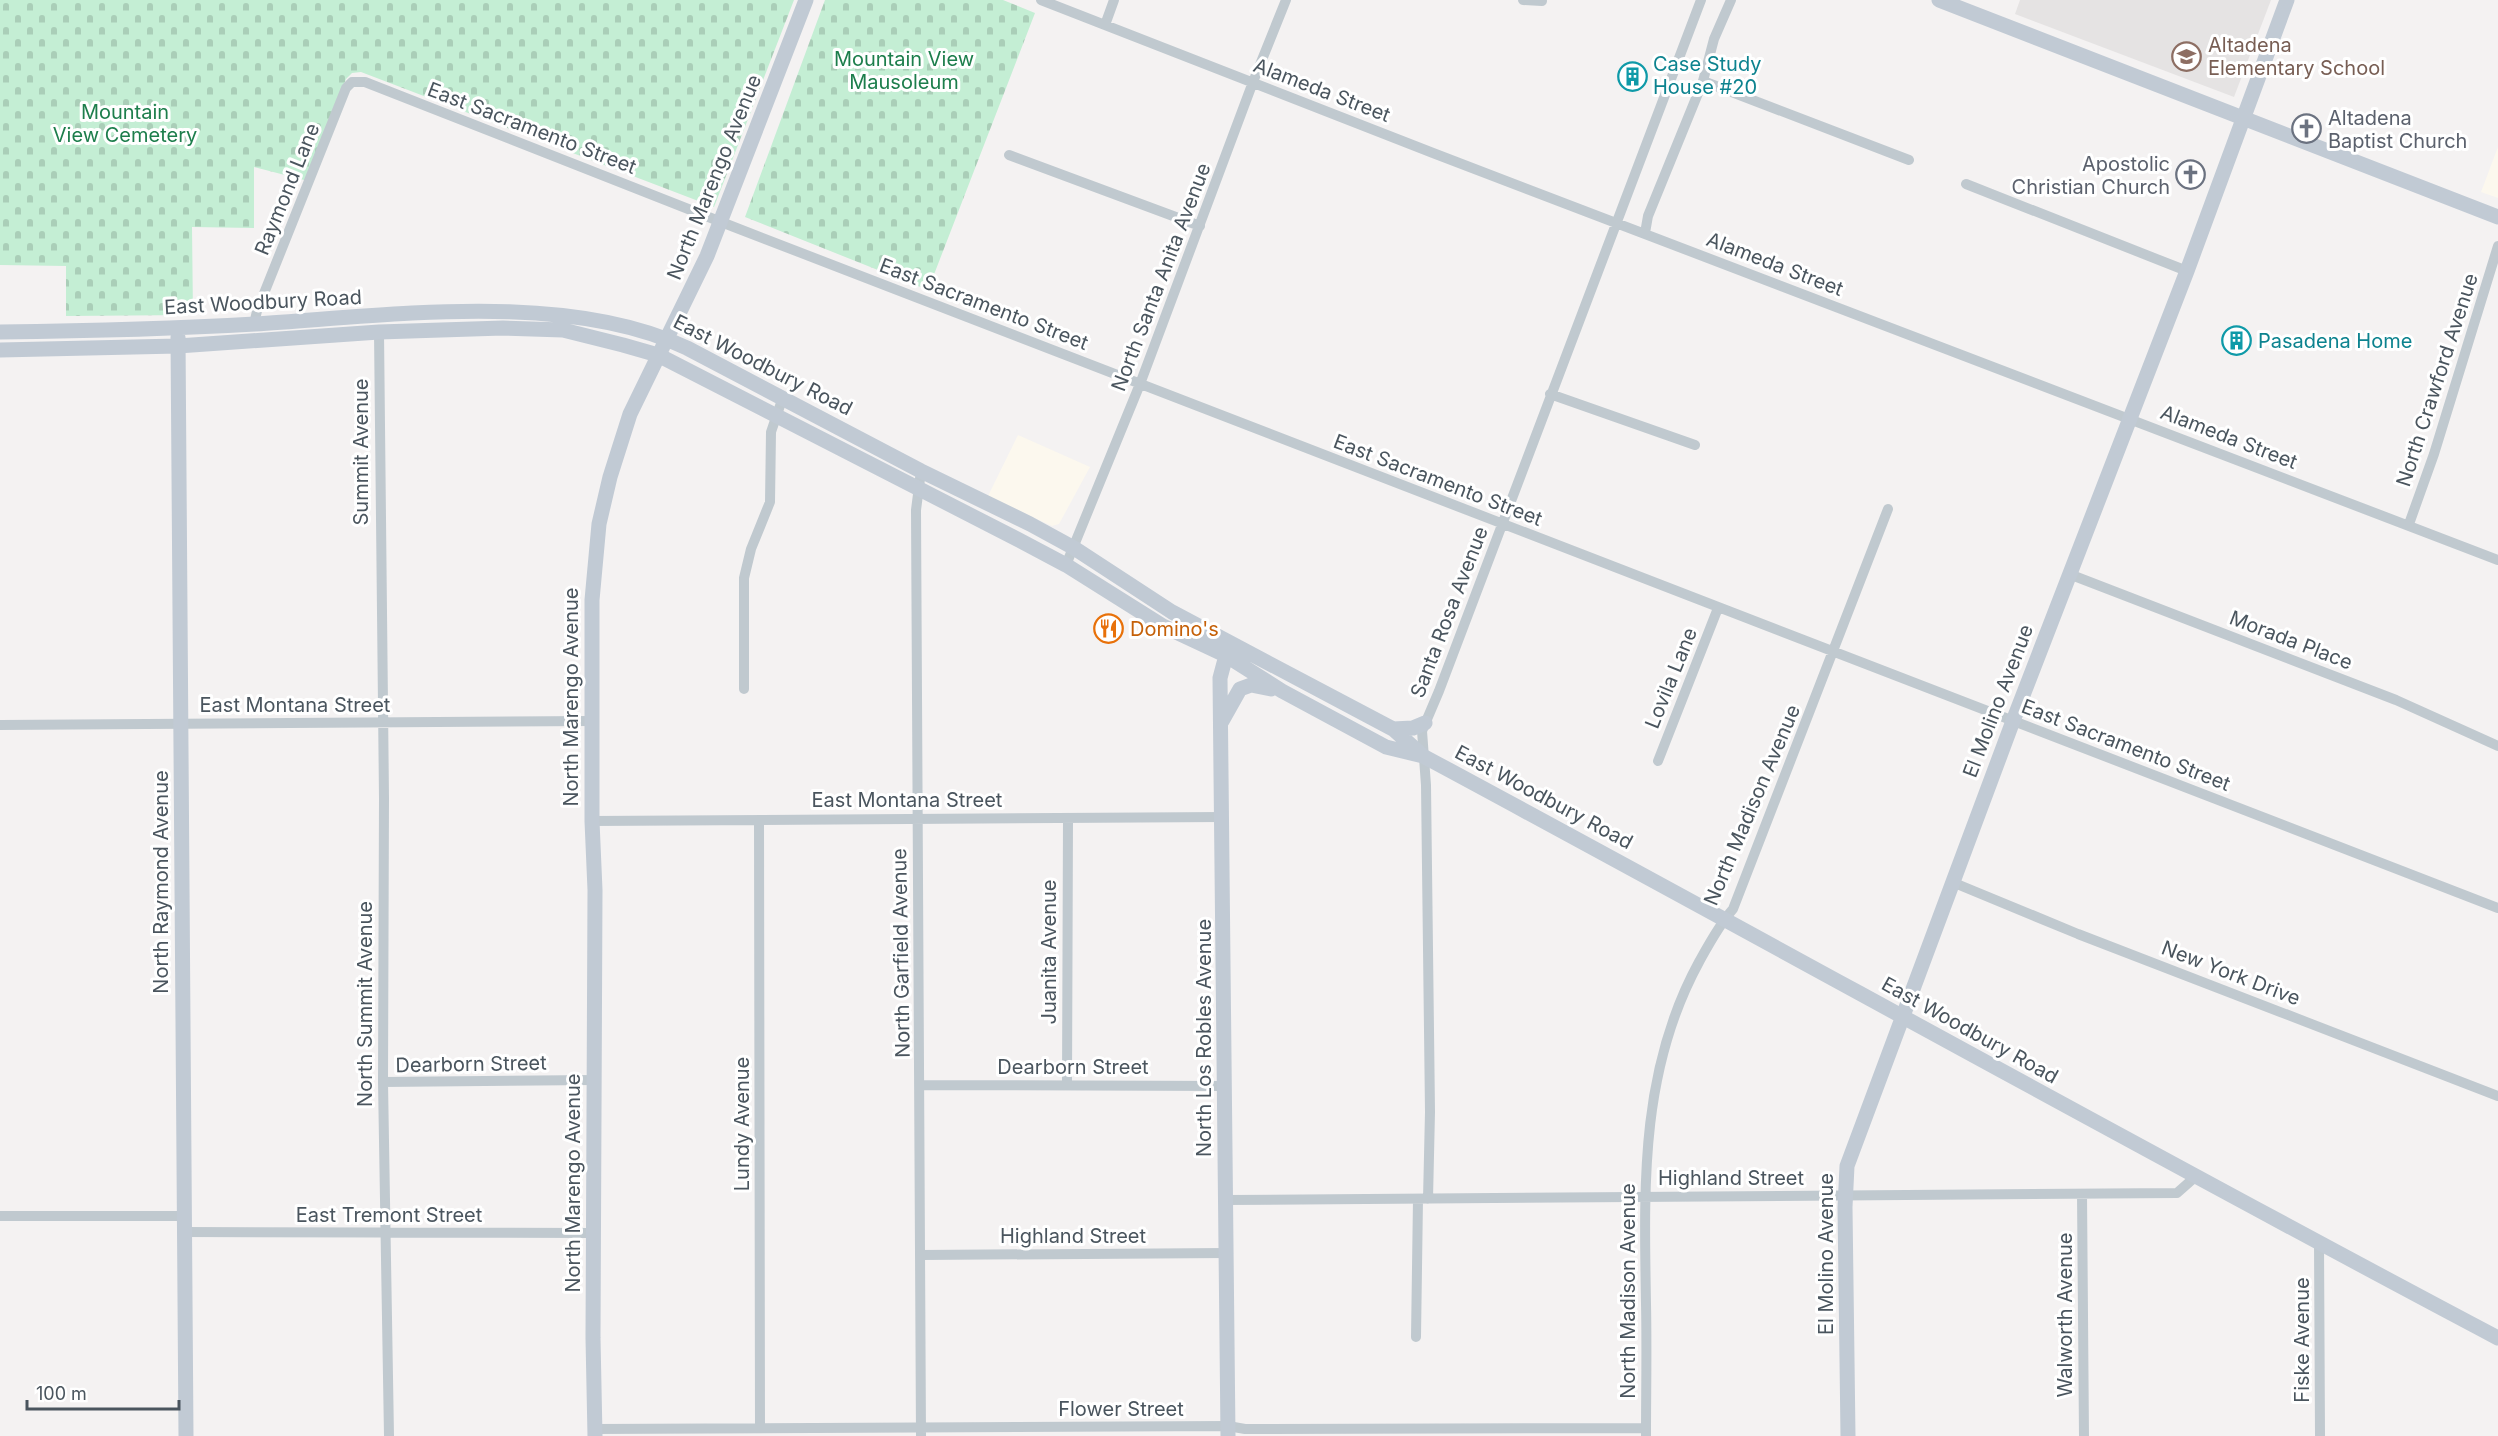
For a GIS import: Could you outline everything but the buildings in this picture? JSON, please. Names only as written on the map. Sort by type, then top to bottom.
[{"type":"street","name":"North Marengo Avenue","points":[[595,1433],[595,890],[591,720],[592,600],[599,524],[610,477],[630,414],[707,256],[806,0]]},
{"type":"street","name":"Alameda Street","points":[[1041,0],[2498,560]]},
{"type":"street","points":[[1105,25],[1114,0]]},
{"type":"street","name":"North Santa Anita Avenue","points":[[1066,565],[1140,384],[1286,0]]},
{"type":"street","points":[[1523,0],[1542,1]]},
{"type":"street","name":"Santa Rosa Avenue","points":[[1416,1337],[1430,1112],[1422,731],[1701,0]]},
{"type":"street","points":[[1645,233],[1648,216],[1703,81],[1714,39],[1731,0]]},
{"type":"street","name":"El Molino Avenue","points":[[1848,1436],[1845,1196],[1847,1166],[1853,1145],[2069,574],[2187,271],[2288,0]]},
{"type":"street","points":[[1944,1],[2498,217]]},
{"type":"street","points":[[1703,81],[1909,160]]},
{"type":"street","name":"Raymond Lane","points":[[254,324],[257,311],[346,88],[352,82],[365,82]]},
{"type":"street","name":"East Sacramento Street","points":[[365,82],[720,222],[2498,908]]},
{"type":"street","points":[[1009,155],[1200,226]]},
{"type":"street","points":[[1966,183],[2187,271]]},
{"type":"street","name":"North Crawford Avenue","points":[[2409,524],[2434,454],[2498,246]]},
{"type":"street","name":"East Woodbury Road","points":[[0,332],[177,328],[440,313],[536,312],[636,329],[666,338],[1074,548],[1228,648],[1393,729],[1423,756],[1725,918],[2194,1178],[2498,1338]]},
{"type":"street","name":"North Raymond Avenue","points":[[177,328],[186,1436]]},
{"type":"street","name":"East Woodbury Road","points":[[0,350],[178,345],[379,332],[503,328],[563,330],[658,355],[1066,565],[1163,626],[1228,648],[1282,691],[1386,747],[1423,756]]},
{"type":"street","name":"Summit Avenue","points":[[379,332],[380,573]]},
{"type":"street","points":[[1550,394],[1695,445]]},
{"type":"street","points":[[744,689],[744,578],[752,549],[770,502],[771,432],[783,397]]},
{"type":"street","name":"North Garfield Avenue","points":[[921,471],[916,510],[921,1085],[921,1432]]},
{"type":"street","name":"North Madison Avenue","points":[[1646,1432],[1645,1197],[1650,1109],[1669,1030],[1689,980],[1725,918],[1733,909],[1888,509]]},
{"type":"street","name":"North Summit Avenue","points":[[380,573],[383,722],[383,1082],[389,1436]]},
{"type":"street","name":"Morada Place","points":[[2069,574],[2397,699],[2498,746]]},
{"type":"street","points":[[1131,607],[1139,592]]},
{"type":"street","name":"Lovila Lane","points":[[1658,761],[1718,608]]},
{"type":"street","name":"North Los Robles Avenue","points":[[1228,648],[1220,678],[1228,1431]]},
{"type":"street","points":[[1222,721],[1240,689],[1251,685],[1282,691]]},
{"type":"street","name":"East Montana Street","points":[[0,725],[591,720]]},
{"type":"street","points":[[1393,729],[1413,728],[1425,723]]},
{"type":"street","name":"East Montana Street","points":[[592,821],[1222,817]]},
{"type":"street","name":"Juanita Avenue","points":[[1067,1085],[1068,818]]},
{"type":"street","name":"Lundy Avenue","points":[[759,820],[760,1428]]},
{"type":"street","name":"New York Drive","points":[[1952,882],[2078,934],[2498,1096]]},
{"type":"street","name":"Dearborn Street","points":[[383,1082],[594,1080]]},
{"type":"street","name":"Dearborn Street","points":[[921,1085],[1225,1086]]},
{"type":"street","name":"Highland Street","points":[[1226,1200],[2177,1193],[2194,1178]]},
{"type":"street","name":"Walworth Avenue","points":[[2082,1194],[2084,1436]]},
{"type":"street","points":[[0,1216],[184,1216]]},
{"type":"street","name":"East Tremont Street","points":[[183,1232],[594,1233]]},
{"type":"street","name":"Fiske Avenue","points":[[2319,1243],[2320,1436]]},
{"type":"street","name":"Highland Street","points":[[921,1255],[1226,1253]]},
{"type":"street","name":"Flower Street","points":[[595,1433],[760,1428],[921,1432],[1228,1431],[1245,1429],[1646,1432]]},
{"type":"shaded area","name":"Altadena Elementary School","points":[[2020,0],[2271,0],[2234,97],[2015,14]]},
{"type":"shaded area","points":[[2498,147],[2498,198],[2481,192]]},
{"type":"shaded area","points":[[1018,435],[1090,467],[1059,524],[1052,526],[988,496]]},
{"type":"green space","name":"Mountain View Cemetery","points":[[0,0],[794,0],[714,207],[361,72],[352,73],[346,79],[308,181],[254,167],[254,228],[192,227],[193,315],[66,316],[66,266],[0,265]]},
{"type":"green space","name":"Mountain View Mausoleum","points":[[825,0],[1003,0],[1035,13],[928,290],[745,217]]},
{"type":"place","name":"Altadena Elementary School","points":[[2187,56]]},
{"type":"place","name":"Case Study House #20","points":[[1632,76]]},
{"type":"place","name":"Altadena Baptist Church","points":[[2307,129]]},
{"type":"place","name":"Apostolic Christian Church","points":[[2191,175]]},
{"type":"place","name":"Pasadena Home","points":[[2237,341]]},
{"type":"place","name":"Domino's","points":[[1109,629]]}]
